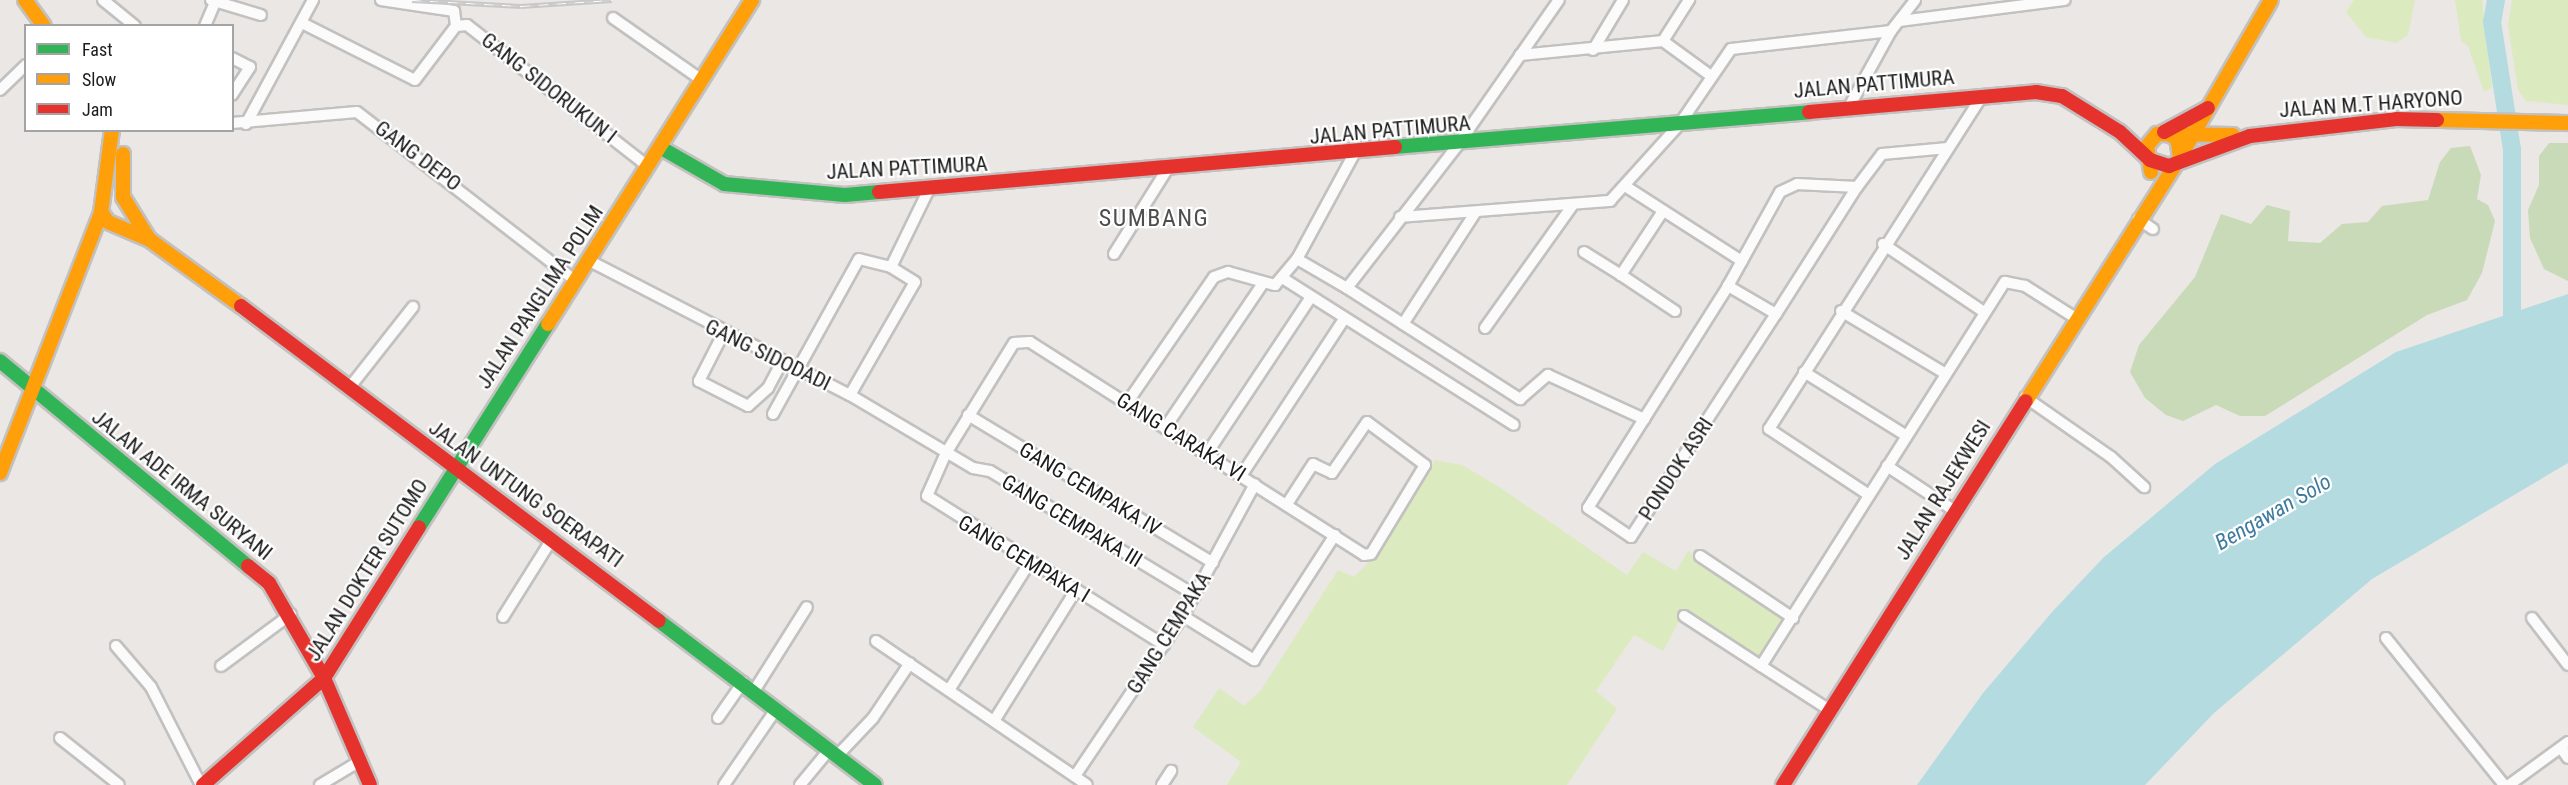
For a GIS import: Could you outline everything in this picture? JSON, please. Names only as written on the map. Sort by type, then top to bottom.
[{"type":"main road","points":[[25,0],[43,24]]},
{"type":"main road","name":"JALAN PANGLIMA POLIM","points":[[455,469],[574,280],[663,149],[752,0]]},
{"type":"main road","name":"JALAN RAJEKWESI","points":[[1783,785],[2074,317],[2138,218],[2198,133],[2271,0]]},
{"type":"main road","name":"JALAN PATTIMURA","points":[[663,149],[709,180],[756,190],[845,195],[1166,171],[1679,125],[1849,106],[2050,92],[2120,132]]},
{"type":"main road","points":[[2138,218],[2150,160],[2147,146],[2160,133],[2213,104],[2214,122],[2231,135]]},
{"type":"main road","name":"JALAN M.T HARYONO","points":[[2250,136],[2396,119],[2480,117],[2568,123]]},
{"type":"main road","points":[[0,472],[32,392],[82,253],[103,208],[112,132]]},
{"type":"main road","points":[[82,253],[111,224],[124,221],[127,206],[120,132]]},
{"type":"main road","points":[[2120,132],[2250,136]]},
{"type":"main road","points":[[2120,132],[2150,160],[2164,167],[2178,160],[2250,136]]},
{"type":"main road","points":[[2160,133],[2178,138],[2178,160]]},
{"type":"main road","points":[[103,208],[114,198],[127,206],[150,240]]},
{"type":"main road","points":[[103,208],[111,224],[150,240]]},
{"type":"main road","name":"JALAN UNTUNG SOERAPATI","points":[[150,240],[350,387],[455,469],[777,708],[875,785]]},
{"type":"main road","name":"JALAN ADE IRMA SURYANI","points":[[0,361],[32,392],[250,563],[291,614],[324,678],[370,785]]},
{"type":"main road","name":"JALAN DOKTER SUTOMO","points":[[202,785],[324,678],[455,469]]},
{"type":"street","points":[[103,0],[133,24]]},
{"type":"street","points":[[246,124],[304,24],[313,0]]},
{"type":"street","points":[[381,0],[454,12],[456,26]]},
{"type":"street","points":[[1347,288],[1457,146],[1559,0]]},
{"type":"street","points":[[1593,50],[1623,0]]},
{"type":"street","points":[[1663,41],[1689,0]]},
{"type":"street","points":[[1849,106],[1891,31],[1915,0]]},
{"type":"street","points":[[1995,11],[2002,0]]},
{"type":"street","points":[[1900,21],[1995,11],[2065,0]]},
{"type":"street","points":[[206,24],[213,1],[261,15]]},
{"type":"street","points":[[613,18],[703,81]]},
{"type":"street","name":"GANG SIDORUKUN I","points":[[304,24],[415,80],[456,26],[469,26],[649,167]]},
{"type":"street","points":[[1400,217],[1572,206],[1610,201],[1679,125],[1711,76],[1738,46],[1891,31]]},
{"type":"street","points":[[1520,55],[1593,50],[1663,41],[1711,76]]},
{"type":"street","points":[[234,59],[250,67],[234,92]]},
{"type":"street","points":[[0,90],[24,67]]},
{"type":"street","points":[[1869,495],[1769,433],[1883,244],[1982,96]]},
{"type":"street","name":"GANG DEPO","points":[[234,123],[246,124],[357,112],[574,280]]},
{"type":"street","points":[[1728,286],[1776,314],[1857,187],[1882,154],[1948,148]]},
{"type":"street","points":[[1284,279],[1354,154]]},
{"type":"street","points":[[1114,254],[1166,171]]},
{"type":"street","points":[[1625,186],[1742,261]]},
{"type":"street","name":"PONDOK ASRI","points":[[1776,314],[1631,537],[1588,508],[1728,286],[1785,188],[1857,187]]},
{"type":"street","points":[[891,267],[929,189]]},
{"type":"street","points":[[1485,328],[1572,206]]},
{"type":"street","points":[[1621,276],[1663,211]]},
{"type":"street","points":[[1403,324],[1475,213]]},
{"type":"street","points":[[2138,218],[2153,230]]},
{"type":"street","points":[[1883,244],[1983,312]]},
{"type":"street","points":[[1584,252],[1675,311]]},
{"type":"street","points":[[773,414],[860,259],[891,267],[915,282],[850,395]]},
{"type":"street","points":[[1297,259],[1347,288],[1520,399],[1548,375],[1644,419]]},
{"type":"street","name":"GANG SIDODADI","points":[[588,260],[723,334],[850,395],[946,453]]},
{"type":"street","points":[[1127,403],[1214,277],[1228,272],[1264,282],[1284,279],[1514,425]]},
{"type":"street","points":[[1761,666],[1983,312],[2012,280],[2074,317]]},
{"type":"street","points":[[1165,428],[1264,282]]},
{"type":"street","points":[[1206,455],[1311,297]]},
{"type":"street","points":[[350,387],[413,307]]},
{"type":"street","points":[[1841,311],[1946,374]]},
{"type":"street","points":[[1241,476],[1344,319]]},
{"type":"street","points":[[723,334],[699,381],[748,406],[768,388],[782,362]]},
{"type":"street","name":"GANG CARAKA VI","points":[[946,453],[1018,339],[1127,403],[1364,555],[1371,554],[1425,470],[1424,462],[1367,422],[1332,473],[1313,464],[1287,504]]},
{"type":"street","points":[[1804,372],[1907,436]]},
{"type":"street","points":[[2025,397],[2111,457],[2144,487]]},
{"type":"street","name":"GANG CEMPAKA IV","points":[[968,415],[1213,563]]},
{"type":"street","name":"GANG CEMPAKA I","points":[[946,453],[928,491],[930,501],[1164,645]]},
{"type":"street","name":"GANG CEMPAKA III","points":[[946,453],[990,471],[1195,595]]},
{"type":"street","points":[[1887,466],[1955,511]]},
{"type":"street","name":"GANG CEMPAKA","points":[[1075,776],[1183,616],[1255,484]]},
{"type":"street","points":[[1183,616],[1254,660],[1335,535]]},
{"type":"street","points":[[503,617],[552,539]]},
{"type":"street","points":[[1700,556],[1792,618]]},
{"type":"street","points":[[949,690],[1030,562]]},
{"type":"street","points":[[994,721],[1076,590]]},
{"type":"street","points":[[718,718],[749,687],[807,608]]},
{"type":"street","points":[[222,666],[291,614]]},
{"type":"street","points":[[1684,616],[1831,711]]},
{"type":"street","points":[[2532,618],[2568,665]]},
{"type":"street","points":[[2386,638],[2504,785]]},
{"type":"street","points":[[876,641],[1087,785]]},
{"type":"street","points":[[116,646],[151,687],[202,785]]},
{"type":"street","points":[[800,785],[873,718],[910,663]]},
{"type":"street","points":[[724,785],[777,708]]},
{"type":"street","points":[[60,738],[119,785]]},
{"type":"street","points":[[2509,785],[2565,745],[2568,758]]},
{"type":"street","points":[[320,785],[360,761]]},
{"type":"street","points":[[1162,785],[1171,771]]},
{"type":"green space","points":[[2354,0],[2415,0],[2408,35],[2396,43],[2366,37],[2346,12]]},
{"type":"green space","points":[[2455,0],[2482,0],[2492,87],[2484,92],[2468,46],[2461,41]]},
{"type":"green space","points":[[2512,0],[2568,0],[2568,105],[2526,101],[2518,90],[2508,25]]},
{"type":"green space","points":[[2549,143],[2568,143],[2568,281],[2544,269],[2530,238],[2528,210],[2539,185],[2539,156]]},
{"type":"green space","points":[[2470,146],[2481,175],[2477,199],[2488,205],[2495,221],[2482,273],[2467,300],[2427,315],[2265,416],[2240,416],[2216,405],[2183,421],[2166,415],[2145,398],[2130,372],[2139,345],[2195,277],[2221,214],[2251,224],[2267,205],[2290,211],[2288,241],[2320,243],[2342,224],[2368,222],[2382,206],[2428,200],[2440,162],[2451,148]]},
{"type":"green space","points":[[1435,460],[1462,465],[1499,487],[1627,575],[1643,552],[1676,571],[1688,551],[1788,619],[1761,658],[1685,610],[1663,651],[1634,635],[1596,691],[1617,709],[1567,785],[1227,785],[1241,762],[1193,727],[1219,688],[1244,706],[1261,690],[1338,570],[1354,577],[1369,562]]},
{"type":"water","name":"Bengawan Solo","points":[[2568,294],[2568,463],[2372,579],[2214,713],[2145,785],[1917,785],[1983,693],[2053,611],[2103,558],[2215,464],[2396,352]]},
{"type":"waterway","points":[[2496,0],[2492,22],[2512,149],[2512,335]]},
{"type":"railway","points":[[412,0],[521,6],[612,0]]},
{"type":"traffic: fast","points":[[1395,147],[1809,112]]},
{"type":"traffic: fast","points":[[663,149],[724,184],[845,195],[879,192]]},
{"type":"traffic: fast","points":[[419,527],[548,324]]},
{"type":"traffic: fast","points":[[0,361],[248,566]]},
{"type":"traffic: fast","points":[[659,621],[875,785]]},
{"type":"traffic: slow","points":[[25,0],[43,24]]},
{"type":"traffic: slow","points":[[548,324],[752,0]]},
{"type":"traffic: slow","points":[[2180,157],[2271,0]]},
{"type":"traffic: slow","points":[[2437,120],[2568,123]]},
{"type":"traffic: slow","points":[[112,132],[101,212],[108,222],[150,240],[241,306]]},
{"type":"traffic: slow","points":[[2026,401],[2180,157],[2177,138],[2163,132]]},
{"type":"traffic: slow","points":[[2151,172],[2147,146],[2157,134],[2233,135]]},
{"type":"traffic: slow","points":[[123,154],[123,197],[149,239]]},
{"type":"traffic: slow","points":[[0,473],[101,212]]},
{"type":"traffic: jam","points":[[1809,112],[2036,92],[2062,96],[2120,132],[2150,160]]},
{"type":"traffic: jam","points":[[2164,132],[2208,108]]},
{"type":"traffic: jam","points":[[2150,160],[2169,166],[2250,136],[2396,119],[2437,120]]},
{"type":"traffic: jam","points":[[879,192],[1395,147]]},
{"type":"traffic: jam","points":[[241,306],[659,621]]},
{"type":"traffic: jam","points":[[1783,785],[2026,401]]},
{"type":"traffic: jam","points":[[203,785],[324,678],[419,527]]},
{"type":"traffic: jam","points":[[248,566],[269,583],[324,678],[370,785]]},
{"type":"district","name":"SUMBANG","points":[[1154,219]]}]
